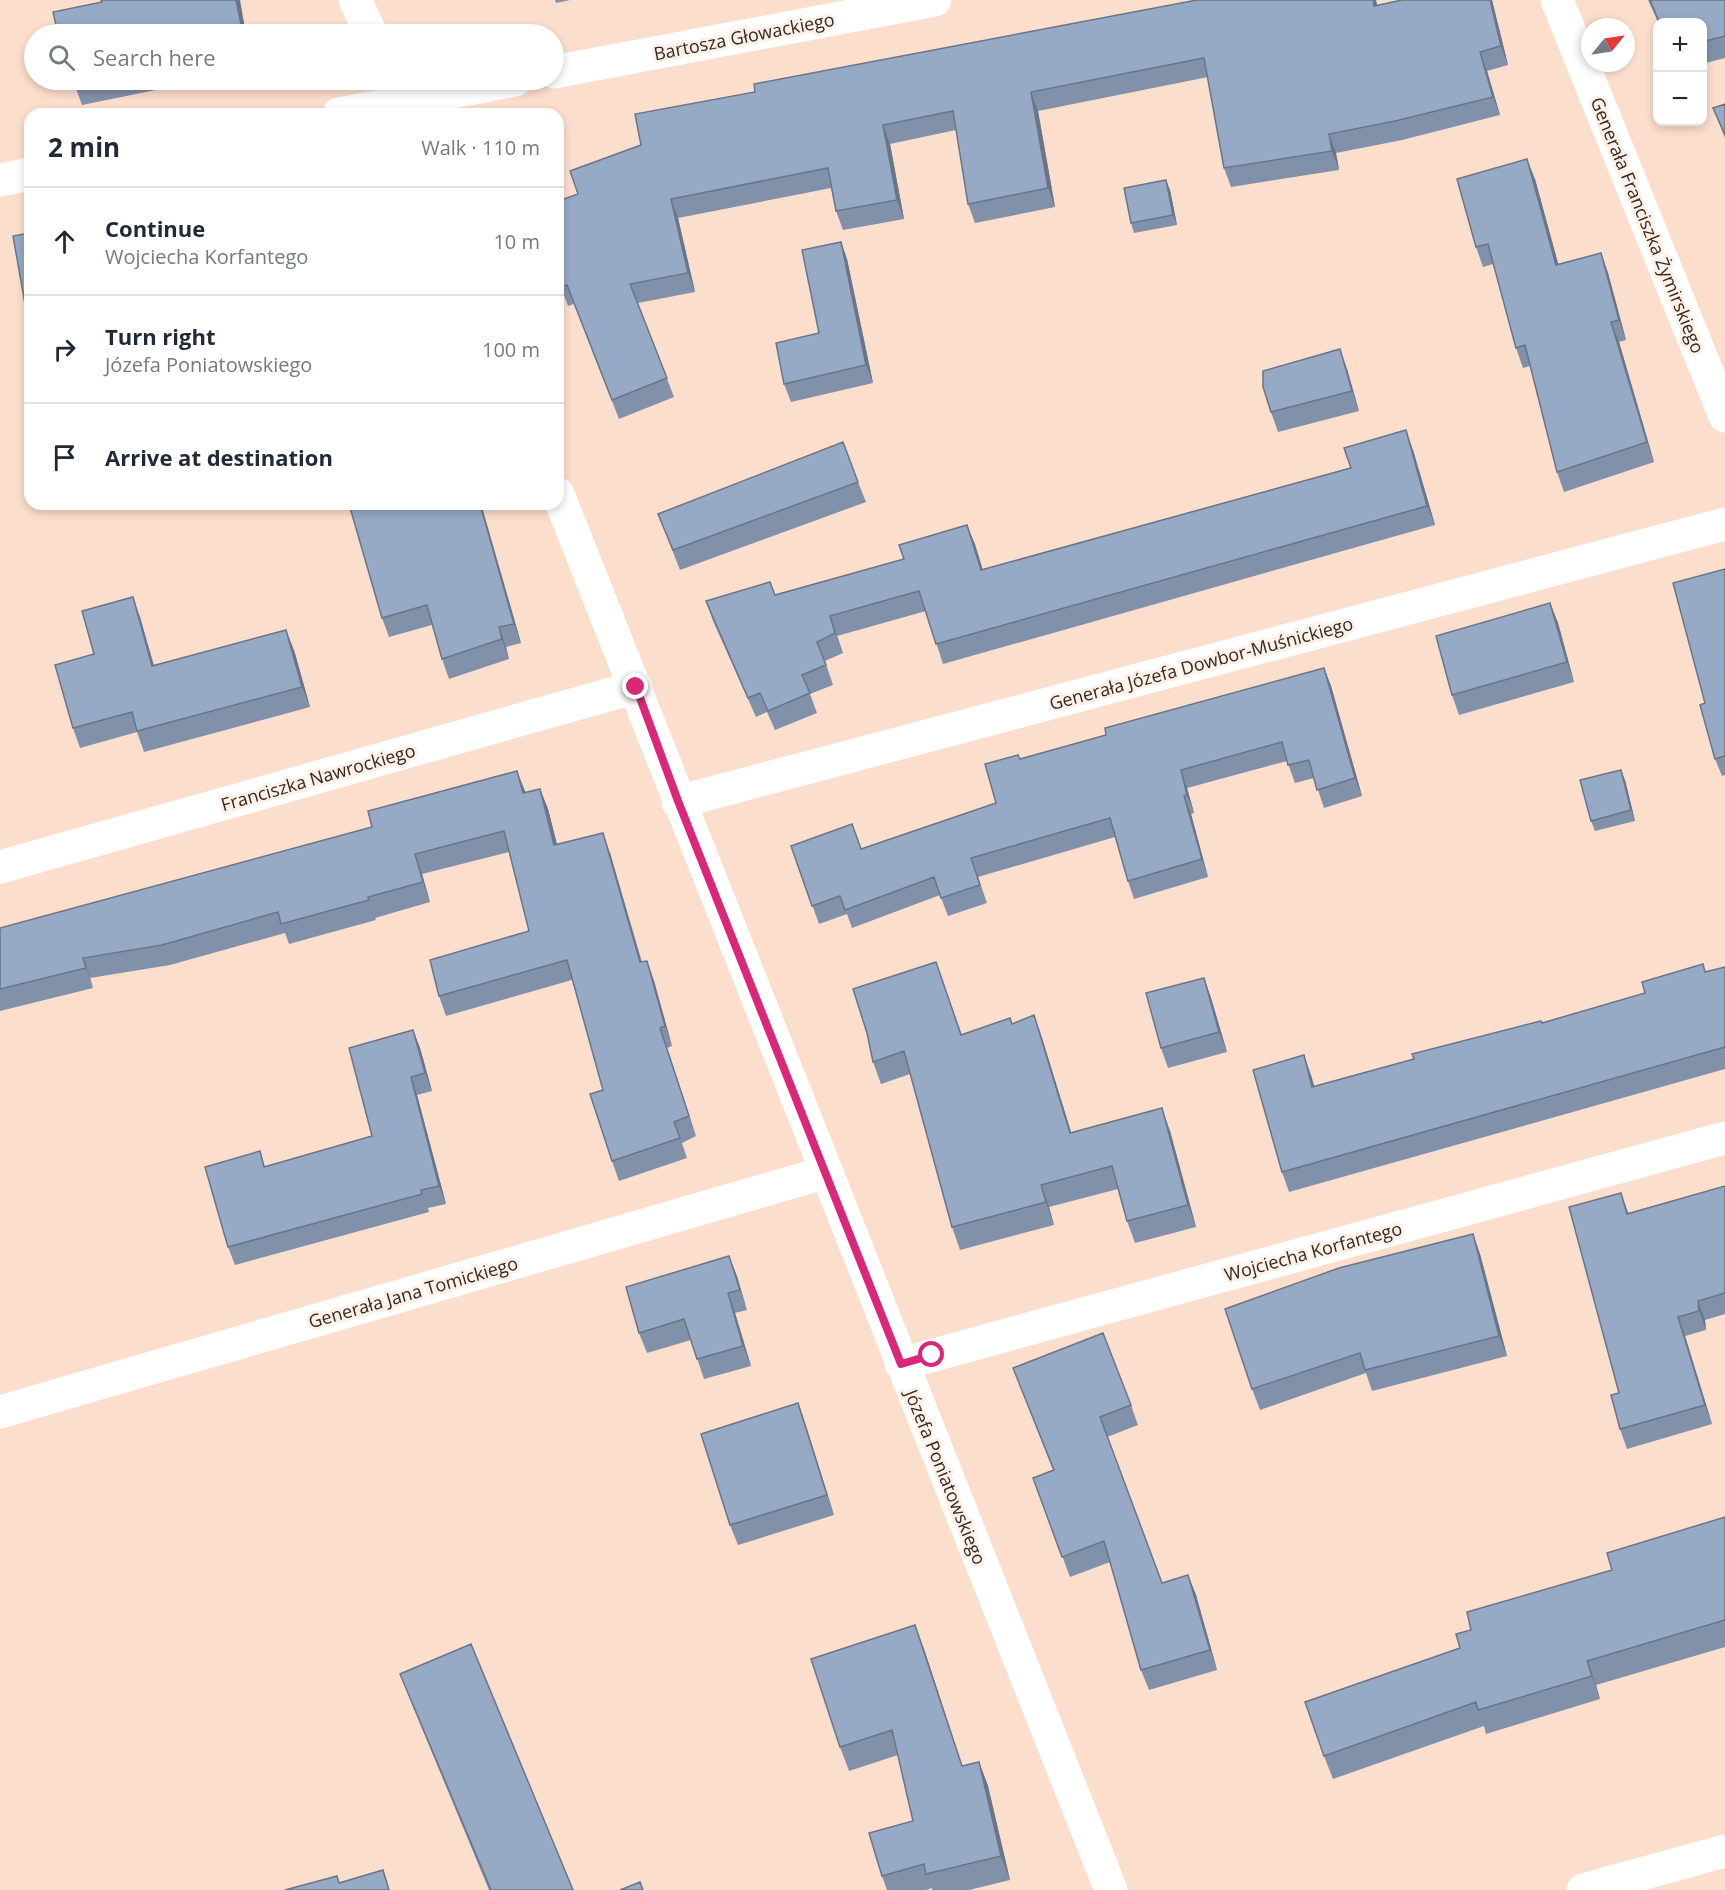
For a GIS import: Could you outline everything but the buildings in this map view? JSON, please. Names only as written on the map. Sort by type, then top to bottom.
[{"type":"street","points":[[355,0],[366,24]]},
{"type":"street","name":"Bartosza Głowackiego","points":[[564,70],[935,0]]},
{"type":"street","name":"Generała Franciszka Żymirskiego","points":[[1557,0],[1725,416]]},
{"type":"street","points":[[361,108],[398,98],[450,90]]},
{"type":"street","points":[[0,180],[24,175]]},
{"type":"street","name":"Józefa Poniatowskiego","points":[[564,509],[1111,1890]]},
{"type":"street","name":"Generała Józefa Dowbor-Muśnickiego","points":[[678,801],[1725,524]]},
{"type":"street","name":"Franciszka Nawrockiego","points":[[0,867],[636,687]]},
{"type":"street","name":"Wojciecha Korfantego","points":[[901,1364],[1725,1138]]},
{"type":"street","name":"Generała Jana Tomickiego","points":[[0,1412],[827,1172]]},
{"type":"street","points":[[1583,1890],[1725,1851]]},
{"type":"route","points":[[636,687],[678,801],[827,1172],[901,1364],[932,1355]]}]
